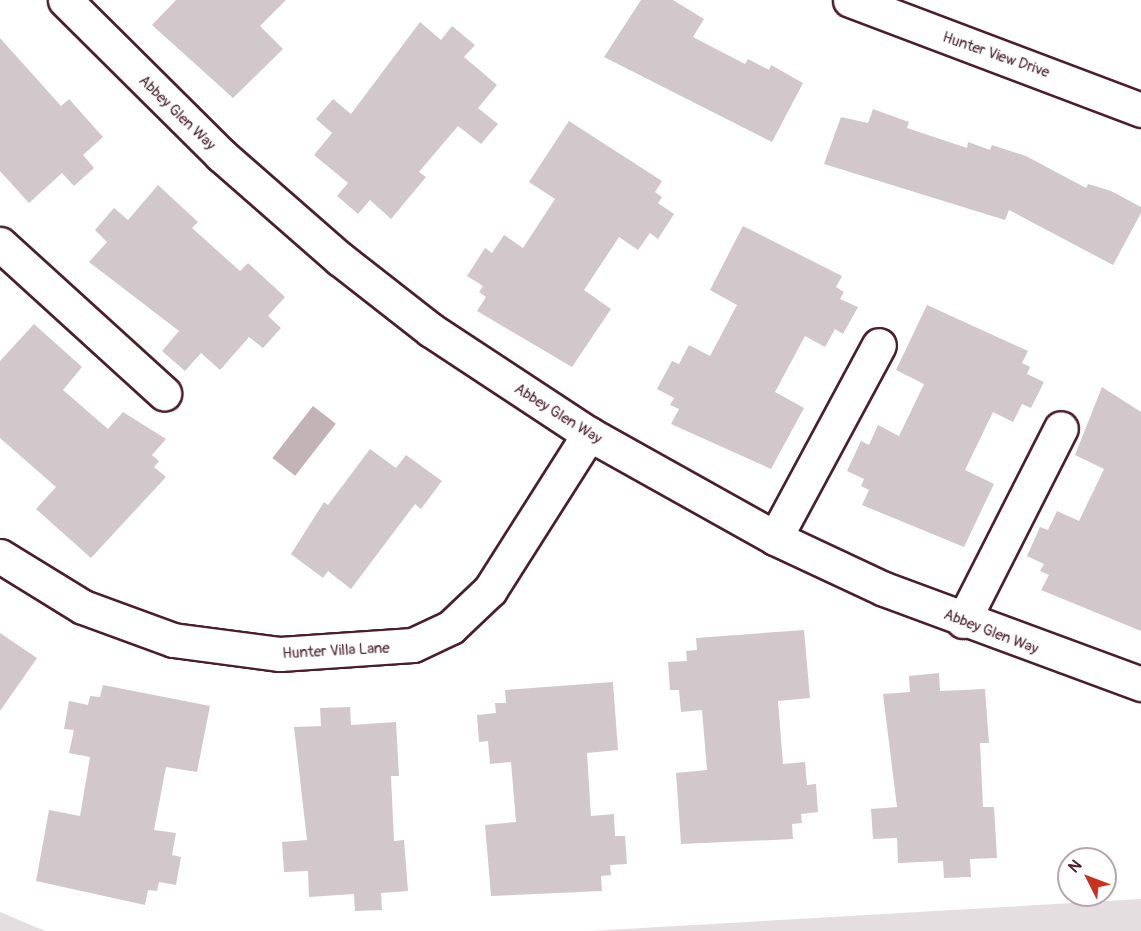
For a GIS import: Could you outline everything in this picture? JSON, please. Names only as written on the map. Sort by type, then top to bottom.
[{"type":"street","name":"Hunter View Drive","points":[[850,0],[1141,110]]},
{"type":"street","name":"Abbey Glen Way","points":[[73,3],[221,156],[340,259],[431,330],[589,434],[775,538],[963,621],[1141,684]]},
{"type":"street","points":[[0,244],[164,393]]},
{"type":"street","points":[[775,538],[879,345]]},
{"type":"street","points":[[963,621],[1061,428]]},
{"type":"street","name":"Hunter Villa Lane","points":[[0,556],[83,607],[172,640],[280,654],[413,645],[451,627],[490,590],[589,434]]},
{"type":"shaded area","points":[[313,406],[336,424],[295,476],[272,458]]},
{"type":"shaded area","points":[[1141,899],[1141,931],[590,931],[1057,904],[1057,907],[1117,907],[1117,900]]},
{"type":"shaded area","points":[[0,912],[45,931],[0,931]]},
{"type":"building","points":[[176,0],[286,0],[260,26],[283,49],[233,98],[152,25]]},
{"type":"building","points":[[641,0],[673,0],[704,19],[693,37],[745,64],[748,59],[769,70],[771,65],[803,83],[772,142],[604,57]]},
{"type":"building","points":[[420,22],[441,40],[452,26],[475,45],[464,57],[497,85],[478,108],[498,124],[481,144],[458,126],[419,172],[426,177],[391,219],[370,200],[358,214],[337,196],[348,183],[314,155],[332,133],[316,119],[333,99],[351,114]]},
{"type":"building","points":[[0,38],[61,106],[69,99],[103,137],[83,155],[94,168],[74,186],[62,173],[29,203],[0,171]]},
{"type":"building","points":[[873,109],[909,122],[907,128],[967,148],[968,142],[990,150],[992,145],[1026,156],[1086,188],[1088,184],[1111,191],[1141,207],[1141,213],[1113,265],[1009,210],[1005,220],[824,164],[841,117],[868,123]]},
{"type":"building","points":[[569,121],[662,181],[655,192],[662,197],[658,203],[674,214],[658,239],[650,233],[638,250],[619,237],[584,290],[611,309],[572,367],[477,311],[486,297],[479,292],[483,286],[467,276],[485,248],[492,253],[504,235],[523,248],[555,199],[529,182]]},
{"type":"building","points":[[158,185],[198,222],[192,228],[240,271],[248,263],[285,297],[268,316],[281,328],[263,348],[249,337],[220,370],[201,353],[185,371],[162,351],[179,331],[89,262],[107,242],[95,230],[114,208],[128,220]]},
{"type":"building","points":[[743,226],[842,276],[836,287],[844,292],[840,299],[858,307],[843,334],[835,329],[825,347],[805,336],[775,392],[804,408],[771,469],[671,424],[679,409],[670,405],[674,398],[657,389],[672,361],[679,364],[689,345],[710,356],[737,305],[710,290]]},
{"type":"building","points":[[927,305],[1028,351],[1022,363],[1030,367],[1027,374],[1044,382],[1031,408],[1022,404],[1013,422],[993,412],[965,470],[994,484],[964,547],[862,505],[869,490],[861,486],[864,479],[847,471],[861,441],[869,445],[878,425],[899,436],[924,384],[896,370]]},
{"type":"building","points":[[34,324],[82,367],[63,390],[108,429],[123,412],[166,439],[152,455],[159,461],[154,467],[166,477],[91,558],[36,509],[56,487],[0,438],[0,361]]},
{"type":"building","points":[[1102,387],[1141,412],[1141,631],[1041,590],[1049,575],[1040,571],[1044,564],[1027,556],[1040,527],[1048,530],[1057,511],[1079,521],[1104,469],[1075,455]]},
{"type":"building","points":[[370,449],[396,468],[406,455],[442,481],[421,509],[415,504],[351,589],[328,571],[323,578],[291,554],[324,502],[328,505]]},
{"type":"building","points":[[804,630],[810,698],[778,701],[783,764],[805,762],[807,785],[816,784],[818,812],[801,814],[802,823],[792,824],[793,839],[681,844],[676,773],[707,770],[702,710],[681,712],[679,690],[670,690],[668,662],[687,661],[686,651],[697,650],[696,638]]},
{"type":"building","points":[[0,633],[37,658],[0,711]]},
{"type":"building","points":[[939,673],[940,691],[985,689],[989,743],[980,743],[983,807],[994,807],[997,858],[970,859],[971,877],[944,878],[943,861],[898,863],[897,838],[873,839],[871,809],[897,807],[883,694],[910,692],[909,676]]},
{"type":"building","points":[[613,682],[618,750],[587,753],[591,816],[614,814],[615,836],[625,836],[627,864],[610,865],[611,875],[601,876],[602,891],[491,896],[485,825],[516,822],[511,762],[490,764],[488,741],[479,742],[477,715],[496,713],[495,703],[506,703],[505,690]]},
{"type":"building","points":[[103,685],[210,706],[197,772],[166,767],[154,830],[176,833],[172,855],[181,857],[176,885],[159,882],[157,891],[148,890],[145,905],[36,881],[49,810],[80,816],[90,757],[69,753],[74,730],[64,729],[69,701],[88,705],[90,696],[100,697]]},
{"type":"building","points":[[350,707],[351,725],[396,722],[399,776],[391,776],[394,841],[404,840],[408,891],[381,893],[382,910],[355,911],[354,894],[309,897],[308,871],[284,872],[282,842],[307,840],[294,727],[321,726],[320,708]]}]
